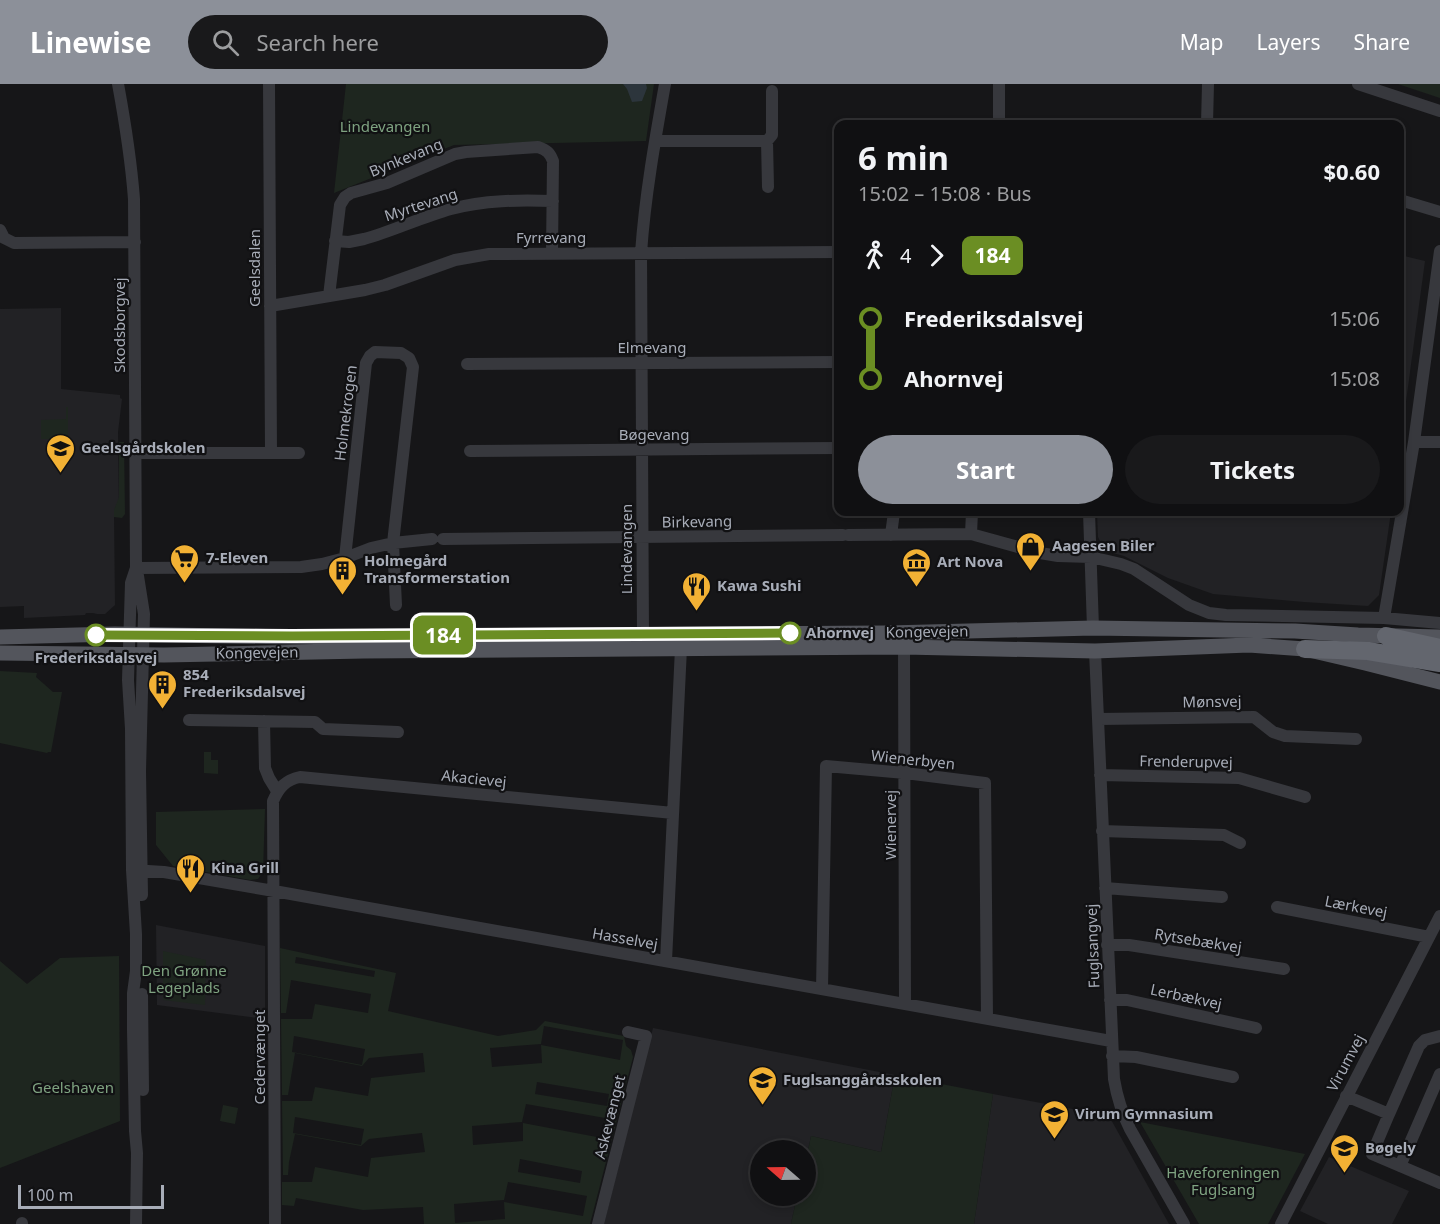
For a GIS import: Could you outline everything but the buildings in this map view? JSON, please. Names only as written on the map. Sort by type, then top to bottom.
[{"type":"highway","points":[[1385,627],[1440,648]]},
{"type":"highway","points":[[1305,649],[1368,651],[1440,663]]},
{"type":"main road","name":"Kongevejen","points":[[0,654],[248,636],[876,633],[1093,628],[1295,631],[1385,627]]},
{"type":"main road","points":[[1385,627],[1440,638]]},
{"type":"main road","name":"Kongevejen","points":[[0,637],[364,651],[904,646],[1095,651],[1249,645],[1305,649],[1440,682]]},
{"type":"street","name":"Skodsborgvej","points":[[118,84],[126,123],[134,199],[136,568],[142,600],[136,644]]},
{"type":"street","name":"Geelsdalen","points":[[269,84],[271,453]]},
{"type":"street","name":"Lindevangen","points":[[643,634],[641,253],[643,217],[665,84]]},
{"type":"street","points":[[999,84],[999,120]]},
{"type":"street","points":[[1207,120],[1208,84]]},
{"type":"street","points":[[1358,84],[1440,111]]},
{"type":"street","points":[[768,187],[767,141],[772,135],[772,91]]},
{"type":"street","points":[[655,141],[767,141]]},
{"type":"street","name":"Bynkevang","points":[[329,296],[340,205],[345,197],[351,193],[387,183],[445,157],[466,152],[538,147],[551,154],[553,162],[552,253]]},
{"type":"street","name":"Myrtevang","points":[[335,241],[349,242],[364,239],[450,209],[479,203],[504,200],[553,201]]},
{"type":"street","points":[[1404,201],[1440,212]]},
{"type":"street","points":[[0,230],[4,238],[14,243],[135,242]]},
{"type":"street","points":[[1404,506],[1440,251]]},
{"type":"street","name":"Fyrrevang","points":[[270,306],[365,290],[455,260],[489,254],[834,252]]},
{"type":"street","name":"Holmekrogen","points":[[345,558],[366,363],[375,352],[401,352],[410,358],[413,367],[393,543],[396,605]]},
{"type":"street","name":"Elmevang","points":[[466,364],[834,362]]},
{"type":"street","points":[[1414,442],[1440,442]]},
{"type":"street","name":"Bøgevang","points":[[470,451],[834,448]]},
{"type":"street","points":[[136,453],[299,453]]},
{"type":"street","points":[[891,535],[893,516]]},
{"type":"street","points":[[971,534],[972,516]]},
{"type":"street","points":[[1089,516],[1093,628]]},
{"type":"street","points":[[1385,627],[1402,516]]},
{"type":"street","name":"Kongevejen","points":[[971,534],[1040,553],[1091,557],[1120,564],[1134,569],[1178,599],[1209,613],[1385,627],[1440,623]]},
{"type":"street","name":"Birkevang","points":[[393,543],[437,539],[971,534]]},
{"type":"street","points":[[136,568],[301,567],[322,564],[393,543]]},
{"type":"street","points":[[136,644],[128,680],[137,870],[143,1224]]},
{"type":"street","name":"Wienervej","points":[[904,646],[905,1003]]},
{"type":"street","points":[[666,961],[681,648]]},
{"type":"street","name":"Fuglsangvej","points":[[1095,651],[1114,1079],[1117,1096],[1130,1129],[1184,1224]]},
{"type":"street","name":"Mønsvej","points":[[1099,719],[1254,717],[1273,732],[1285,736],[1356,739]]},
{"type":"street","points":[[189,720],[315,723],[323,729],[398,732]]},
{"type":"street","points":[[264,721],[264,768],[277,791],[273,801],[274,891]]},
{"type":"street","name":"Wienerbyen","points":[[822,989],[826,766],[985,783],[987,1018]]},
{"type":"street","name":"Frenderupvej","points":[[1100,775],[1239,778],[1305,797]]},
{"type":"street","name":"Akacievej","points":[[277,791],[283,783],[300,777],[673,813]]},
{"type":"street","points":[[1102,831],[1224,835],[1240,843]]},
{"type":"street","points":[[136,1224],[134,993],[137,870]]},
{"type":"street","name":"Hasselvej","points":[[137,870],[164,872],[274,891],[1111,1041]]},
{"type":"street","points":[[1105,888],[1222,897]]},
{"type":"street","name":"Cedervænget","points":[[274,891],[275,1224]]},
{"type":"street","name":"Lærkevej","points":[[1277,907],[1429,938]]},
{"type":"street","name":"Virumvej","points":[[1281,1224],[1440,916]]},
{"type":"street","name":"Rytsebækvej","points":[[1107,945],[1129,945],[1284,969]]},
{"type":"street","name":"Lerbækvej","points":[[1110,1000],[1127,1000],[1256,1028]]},
{"type":"street","name":"Askevænget","points":[[598,1224],[646,1036],[628,1032]]},
{"type":"street","points":[[1440,1036],[1425,1040],[1419,1046],[1372,1154],[1440,1183]]},
{"type":"street","points":[[1112,1056],[1136,1057],[1233,1077]]},
{"type":"street","points":[[1400,1166],[1440,1074]]},
{"type":"street","points":[[1346,1096],[1389,1114]]},
{"type":"shaded area","points":[[623,84],[646,84],[647,88],[642,101],[632,102]]},
{"type":"shaded area","points":[[1404,256],[1425,261],[1404,416]]},
{"type":"shaded area","name":"Geelsgårdskolen","points":[[61,308],[61,389],[120,395],[122,399],[118,432],[119,514],[114,514],[115,605],[105,614],[86,613],[85,615],[24,618],[24,606],[0,607],[0,309]]},
{"type":"shaded area","points":[[1097,516],[1390,516],[1379,595],[1368,606],[1213,594],[1168,578],[1124,556],[1105,551],[1098,537]]},
{"type":"shaded area","points":[[156,925],[265,946],[265,1019],[157,1005]]},
{"type":"shaded area","name":"Fuglsanggårdsskolen","points":[[653,1028],[895,1075],[881,1152],[811,1136],[810,1140],[750,1140],[750,1206],[795,1206],[791,1224],[604,1224]]},
{"type":"shaded area","name":"Virum Gymnasium","points":[[993,1094],[1109,1116],[1169,1224],[974,1224]]},
{"type":"shaded area","name":"Bøgely","points":[[1329,1157],[1409,1191],[1392,1224],[1328,1224],[1300,1211]]},
{"type":"green space","name":"Lindevangen","points":[[346,84],[654,84],[646,141],[454,145],[334,193]]},
{"type":"green space","points":[[1398,84],[1440,84],[1440,98]]},
{"type":"green space","points":[[66,407],[68,407],[68,436],[64,439],[41,439],[41,420],[66,419]]},
{"type":"green space","points":[[119,442],[124,442],[125,514],[122,518],[114,517],[119,497]]},
{"type":"green space","points":[[0,671],[37,673],[36,677],[53,692],[62,692],[51,752],[0,743]]},
{"type":"green space","points":[[204,752],[211,752],[211,760],[218,760],[218,774],[204,773]]},
{"type":"green space","points":[[265,809],[263,872],[258,879],[250,880],[173,866],[156,845],[156,812]]},
{"type":"green space","points":[[280,948],[396,973],[388,1011],[498,1036],[536,1030],[545,1021],[624,1036],[626,1046],[631,1050],[633,1057],[590,1224],[424,1224],[423,1207],[363,1210],[296,1198],[294,1206],[282,1205],[282,1182],[312,1182],[315,1167],[368,1177],[371,1158],[425,1152],[422,1133],[369,1139],[361,1146],[295,1134],[288,1175],[283,1175],[282,1101],[312,1101],[315,1087],[368,1096],[371,1078],[425,1072],[423,1053],[369,1058],[362,1066],[295,1053],[288,1095],[282,1095],[281,1019],[312,1019],[315,1004],[368,1013],[371,994],[291,980],[286,1013],[281,1013]],"holes":[[[296,957],[375,971],[374,977],[295,963]],[[544,1026],[623,1040],[620,1060],[541,1045],[542,1063],[492,1067],[490,1048],[541,1044]],[[294,1036],[365,1049],[362,1065],[292,1052]],[[537,1082],[609,1094],[607,1106],[535,1094]],[[526,1104],[605,1118],[602,1138],[523,1123],[523,1141],[473,1145],[472,1126],[522,1122]],[[295,1117],[364,1129],[361,1145],[293,1133]],[[520,1159],[582,1171],[580,1183],[518,1172]],[[508,1182],[587,1196],[583,1216],[504,1202],[505,1219],[455,1223],[454,1204],[504,1200]]]},
{"type":"green space","name":"Den Grønne Legeplads","points":[[163,951],[206,960],[205,1005],[163,1000]]},
{"type":"green space","name":"Geelshaven","points":[[119,956],[120,1121],[0,1168],[0,961],[27,984],[60,958]]},
{"type":"green space","points":[[895,1075],[993,1094],[974,1224],[791,1224],[795,1206],[816,1206],[816,1140],[810,1140],[811,1136],[881,1152]]},
{"type":"green space","points":[[223,1105],[238,1108],[235,1124],[220,1121]]},
{"type":"green space","name":"Haveforeningen Fuglsang","points":[[1140,1122],[1305,1154],[1268,1224],[1199,1224]]},
{"type":"bus line","name":"184","points":[[96,635],[790,633]]},
{"type":"place","name":"Geelsgårdskolen","points":[[60,474]]},
{"type":"place","name":"Aagesen Biler","points":[[1031,572]]},
{"type":"place","name":"7-Eleven","points":[[185,584]]},
{"type":"place","name":"Art Nova","points":[[916,588]]},
{"type":"place","name":"Holmegård Transformerstation","points":[[343,596]]},
{"type":"place","name":"Kawa Sushi","points":[[696,612]]},
{"type":"place","name":"Ahornvej","points":[[790,633]]},
{"type":"place","name":"Frederiksdalsvej","points":[[96,635]]},
{"type":"place","name":"854 Frederiksdalsvej","points":[[162,710]]},
{"type":"place","name":"Kina Grill","points":[[190,894]]},
{"type":"place","name":"Fuglsanggårdsskolen","points":[[762,1106]]},
{"type":"place","name":"Virum Gymnasium","points":[[1054,1140]]},
{"type":"place","name":"Bøgely","points":[[1344,1174]]}]
